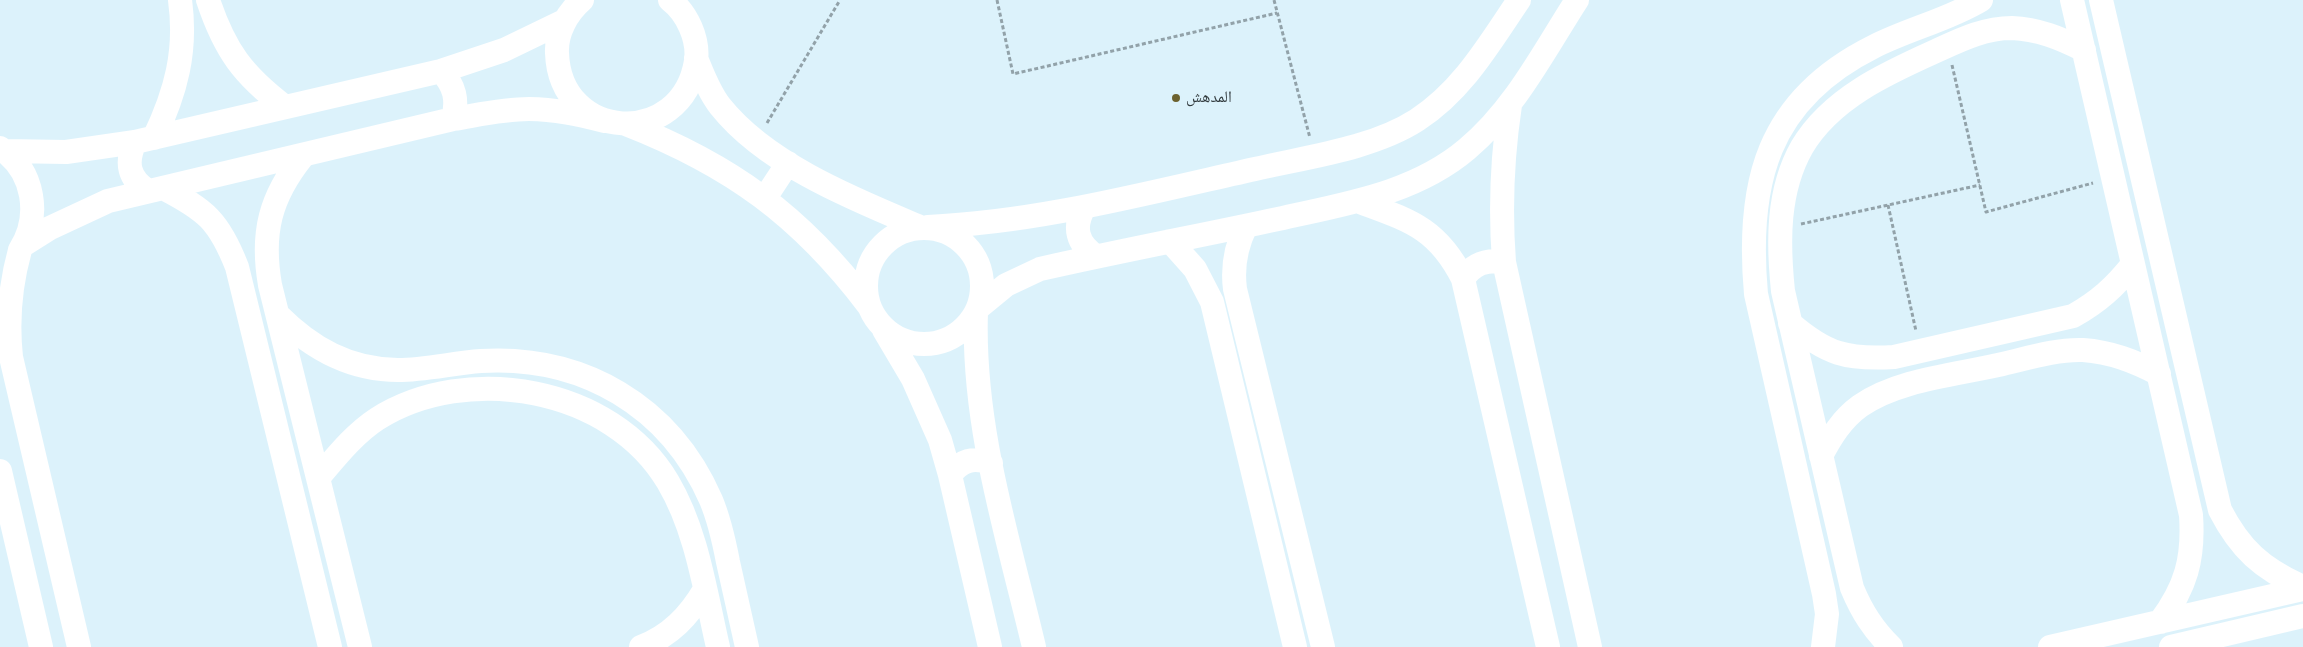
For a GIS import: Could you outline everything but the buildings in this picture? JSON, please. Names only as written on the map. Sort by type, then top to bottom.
[{"type":"street","points":[[285,107],[258,86],[235,60],[218,30],[207,0],[195,6],[180,1],[183,37],[179,72],[169,106],[145,140],[130,153],[130,170],[138,185],[155,190],[202,210],[218,226],[237,267],[330,647]]},
{"type":"street","points":[[2,150],[66,152],[145,140],[441,71],[504,50],[564,21],[582,0]]},
{"type":"street","points":[[670,0],[676,4],[689,23],[695,40],[696,58],[706,82],[719,104],[736,124],[756,141],[788,163],[853,197],[924,227],[946,231],[961,241],[973,255],[980,272],[982,290],[977,310],[977,384],[991,463],[1034,647]]},
{"type":"street","points":[[688,0],[689,23]]},
{"type":"street","points":[[990,647],[950,475],[928,409],[897,350],[874,314],[866,288],[868,270],[875,254],[887,241],[902,232],[924,227],[1001,222],[1084,208],[1314,156],[1391,134],[1437,106],[1457,88],[1519,0]]},
{"type":"street","points":[[564,21],[557,44],[558,69],[567,91],[583,110],[697,154],[765,198],[820,246],[893,335],[911,343],[930,344],[949,339],[964,328],[991,295],[1023,276],[1040,269],[1357,201],[1416,181],[1443,167],[1490,128],[1510,105],[1577,0]]},
{"type":"street","points":[[2072,0],[2191,515],[2193,538],[2190,561],[2184,583],[2173,604],[2160,622]]},
{"type":"street","points":[[2101,0],[2220,510],[2231,531],[2245,550],[2263,566],[2303,588]]},
{"type":"street","points":[[1823,647],[1827,614],[1824,594],[1756,294],[1753,260],[1754,226],[1758,193],[1765,163],[1776,134],[1794,108],[1815,86],[1872,47],[1979,1],[1985,31]]},
{"type":"street","points":[[1891,647],[1876,632],[1862,612],[1852,588],[1790,322],[1780,260],[1780,228],[1784,198],[1791,171],[1802,147],[1818,125],[1837,107],[1892,71],[1947,46],[1985,31],[2011,28],[2036,31],[2061,38],[2084,50]]},
{"type":"street","points":[[0,268],[21,248],[79,213],[108,202],[452,119],[490,112],[528,109],[567,112],[615,123],[647,121],[666,112],[681,97],[688,85],[696,58]]},
{"type":"street","points":[[441,71],[450,81],[455,93],[456,107],[452,119]]},
{"type":"street","points":[[1510,105],[1505,136],[1501,191],[1504,262],[1590,647]]},
{"type":"street","points":[[2,150],[22,170],[32,195],[33,212],[30,229],[21,248],[9,307],[9,336],[6,355],[79,647]]},
{"type":"street","points":[[303,156],[288,174],[270,216],[266,240],[266,263],[360,647]]},
{"type":"street","points":[[765,198],[788,163]]},
{"type":"street","points":[[1758,193],[1784,198]]},
{"type":"street","points":[[1357,201],[1403,218],[1422,228],[1439,242],[1453,260],[1463,279],[1548,647]]},
{"type":"street","points":[[1084,208],[1078,218],[1077,229],[1080,240],[1087,250],[1096,256]]},
{"type":"street","points":[[2123,220],[2150,214]]},
{"type":"street","points":[[1246,226],[1236,253],[1234,267],[1235,289],[1323,647]]},
{"type":"street","points":[[1170,241],[1195,269],[1212,302],[1295,647]]},
{"type":"street","points":[[237,267],[243,261],[250,258],[259,259],[266,263]]},
{"type":"street","points":[[1463,279],[1476,265],[1494,260],[1504,262]]},
{"type":"street","points":[[1790,322],[1812,341],[1837,353],[1865,359],[1894,357],[2047,324],[2074,316],[2096,303],[2117,286],[2133,264]]},
{"type":"street","points":[[278,315],[320,350],[345,362],[371,369],[399,370],[481,361],[515,361],[550,366],[583,375],[614,390],[646,410],[673,437],[695,467],[712,501],[723,538],[747,647]]},
{"type":"street","points":[[2047,324],[2056,333],[2058,340],[2055,352]]},
{"type":"street","points":[[1821,456],[1831,437],[1844,420],[1861,406],[1900,387],[2055,352],[2082,350],[2109,353],[2134,361],[2158,374]]},
{"type":"street","points":[[1894,357],[1890,370],[1891,376],[1900,387]]},
{"type":"street","points":[[399,370],[398,388],[406,404]]},
{"type":"street","points":[[318,478],[356,436],[377,420],[406,404],[458,392],[487,389],[517,390],[546,394],[582,406],[615,425],[644,450],[667,480],[685,514],[718,647]]},
{"type":"street","points":[[950,475],[957,466],[968,460],[980,459],[991,463]]},
{"type":"street","points":[[0,471],[40,647]]},
{"type":"street","points":[[2191,515],[2207,519],[2212,518],[2220,510]]},
{"type":"street","points":[[1824,594],[1837,598],[1843,596],[1852,588]]},
{"type":"street","points":[[2050,647],[2303,588]]},
{"type":"street","points":[[641,647],[666,635],[681,622],[694,607],[705,589]]},
{"type":"street","points":[[323,616],[351,609]]},
{"type":"street","points":[[2171,647],[2303,616]]},
{"type":"path","points":[[756,141],[840,0]]},
{"type":"path","points":[[997,0],[1013,74],[1278,13]]},
{"type":"path","points":[[1274,0],[1314,156]]},
{"type":"path","points":[[1947,46],[1986,212],[2113,178]]},
{"type":"path","points":[[1780,228],[1980,185]]},
{"type":"path","points":[[1888,205],[1921,351]]},
{"type":"place","name":"المدهش","points":[[1176,98]]}]
